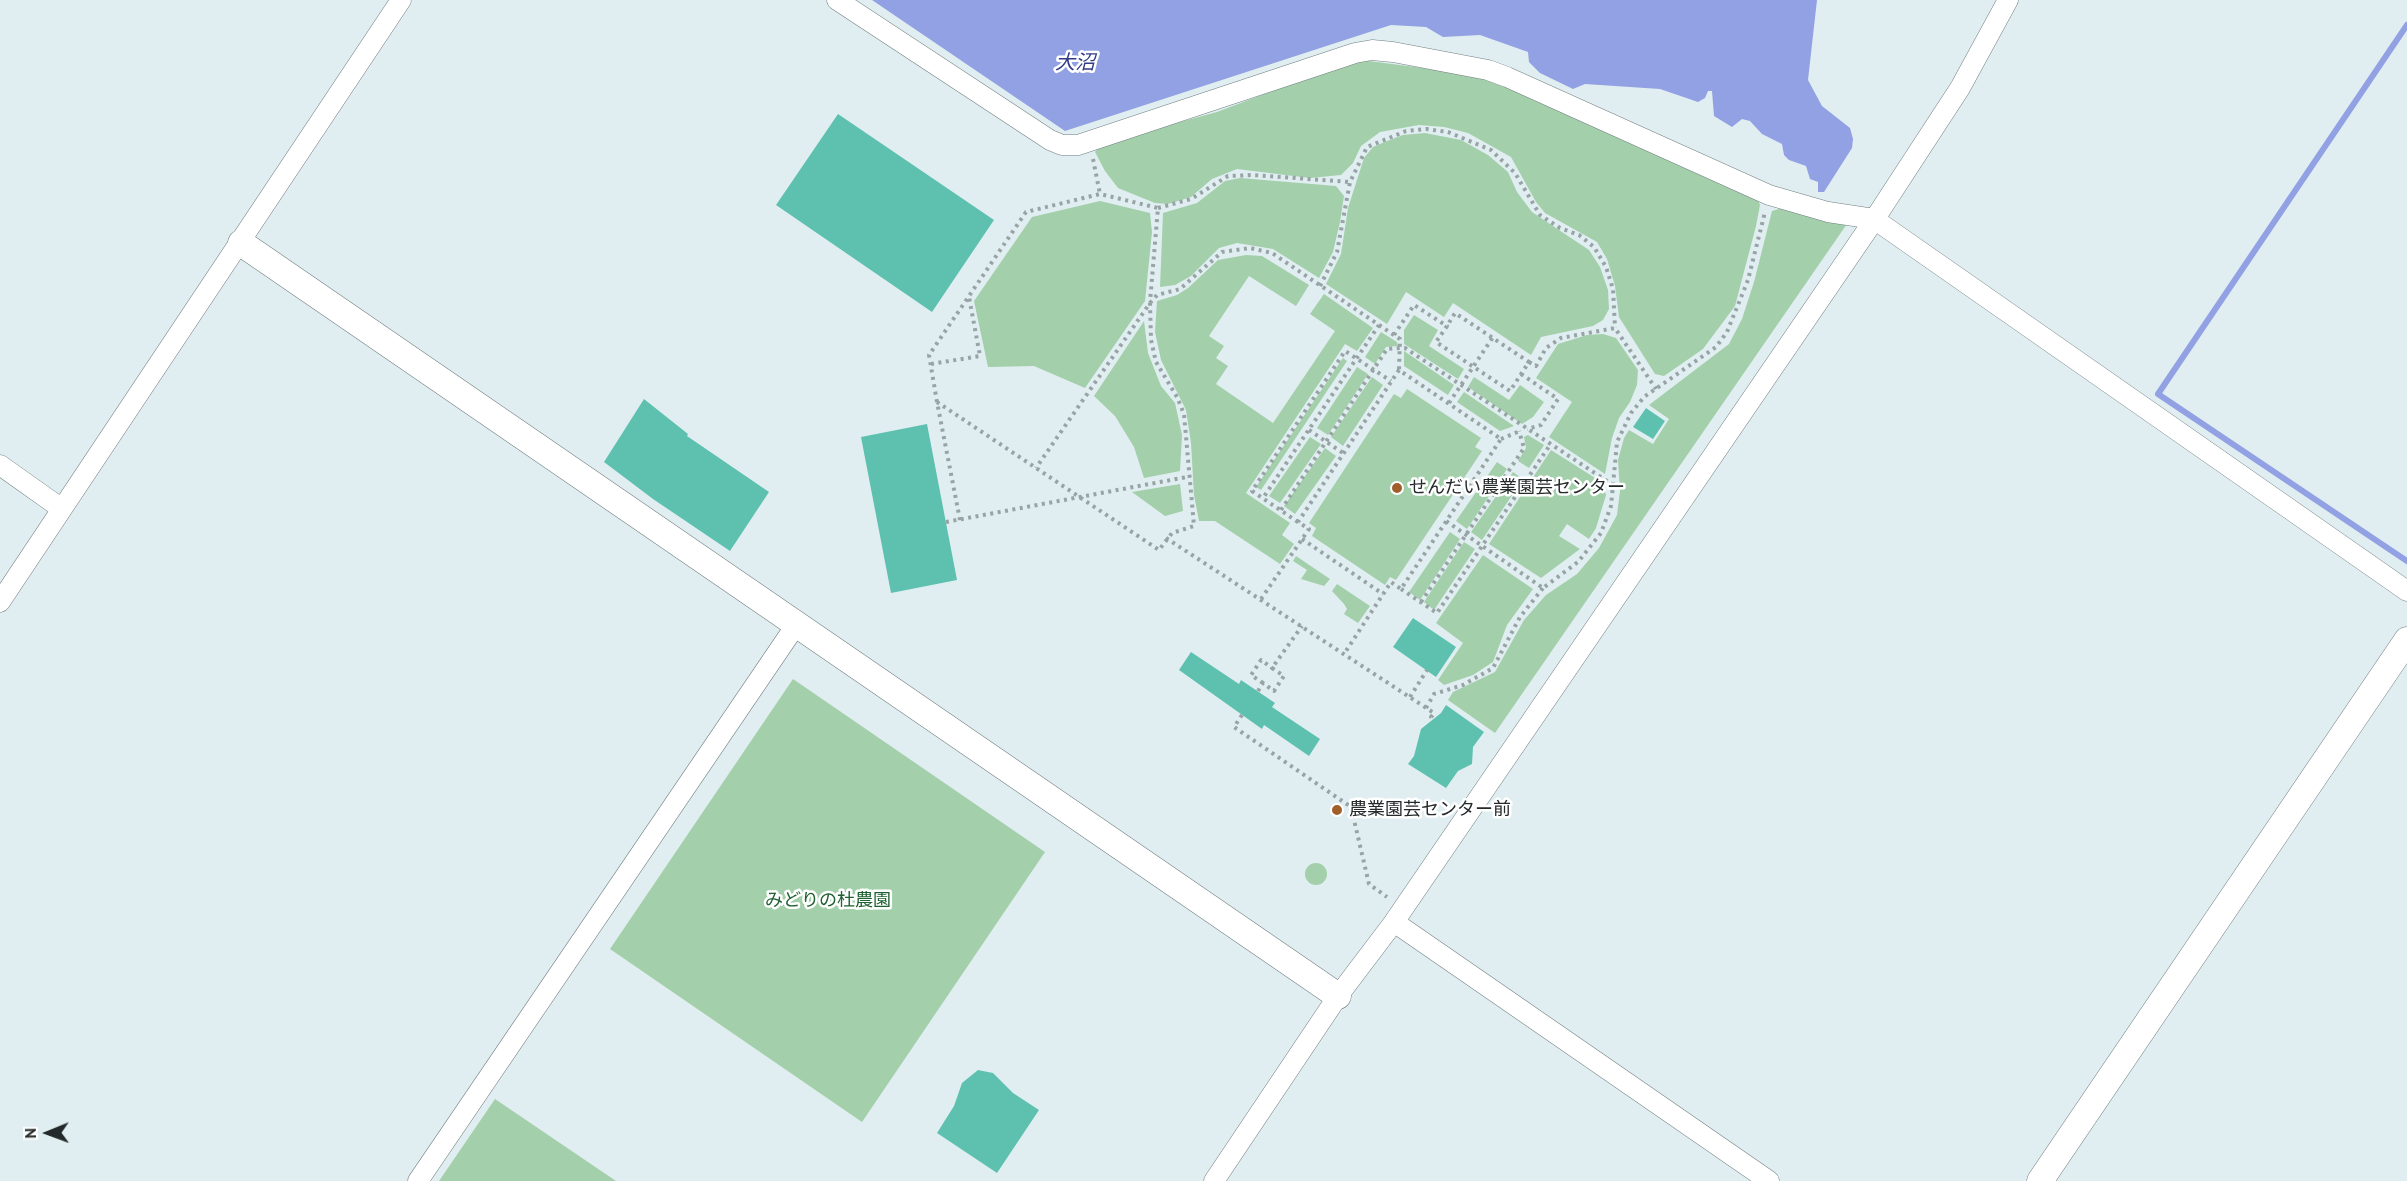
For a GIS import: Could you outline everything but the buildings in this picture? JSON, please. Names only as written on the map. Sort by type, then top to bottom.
[{"type":"street","points":[[0,602],[401,0]]},
{"type":"street","points":[[837,0],[1050,140],[1062,145],[1089,141],[1355,53],[1372,50],[1497,73],[1769,195],[1828,212],[1874,219],[2407,591]]},
{"type":"street","points":[[1214,1181],[1338,996],[1398,915],[1874,219],[1960,88],[2008,0]]},
{"type":"street","points":[[241,243],[1338,996]]},
{"type":"street","points":[[0,465],[62,509]]},
{"type":"street","points":[[418,1181],[796,626]]},
{"type":"street","points":[[2040,1181],[2407,640]]},
{"type":"street","points":[[1398,915],[1769,1181]]},
{"type":"path","points":[[1320,286],[1337,252],[1350,182],[1367,147],[1406,131],[1426,129],[1448,132],[1491,150],[1515,173],[1540,214],[1560,228],[1579,236],[1601,257],[1613,289],[1615,328],[1656,389]]},
{"type":"path","points":[[1089,141],[1100,194]]},
{"type":"path","points":[[960,520],[929,356],[1026,212],[1100,194],[1158,208],[1191,199],[1228,176],[1253,175],[1350,182]]},
{"type":"path","points":[[1426,708],[1434,694],[1463,685],[1493,668],[1520,617],[1543,588],[1578,562],[1601,533],[1609,516],[1614,460],[1621,428],[1644,397],[1716,347],[1727,332],[1749,280],[1769,195]]},
{"type":"path","points":[[937,402],[1159,550],[1172,533],[1194,526],[1187,477],[1188,444],[1184,414],[1177,397],[1156,362],[1151,340],[1150,303],[1158,208]]},
{"type":"path","points":[[1036,468],[1157,295],[1180,289],[1222,252],[1237,248],[1272,253],[1400,339],[1399,370],[1298,522]]},
{"type":"path","points":[[930,364],[980,356],[969,296]]},
{"type":"path","points":[[1394,335],[1414,305],[1447,326]]},
{"type":"path","points":[[1529,362],[1510,391],[1436,342],[1455,313],[1536,366],[1546,348],[1561,338],[1615,328]]},
{"type":"path","points":[[1263,498],[1379,325]]},
{"type":"path","points":[[1449,403],[1493,337]]},
{"type":"path","points":[[1281,510],[1388,349],[1400,348],[1405,348],[1613,485]]},
{"type":"path","points":[[1261,599],[1309,529],[1252,491],[1345,351],[1391,381]]},
{"type":"path","points":[[1399,370],[1501,439]]},
{"type":"path","points":[[1401,589],[1501,439],[1541,425],[1558,399],[1521,374]]},
{"type":"path","points":[[1309,430],[1343,453]]},
{"type":"path","points":[[1421,602],[1524,448],[1519,431]]},
{"type":"path","points":[[1344,654],[1391,582],[1437,613],[1550,445]]},
{"type":"path","points":[[946,522],[1187,477]]},
{"type":"path","points":[[1446,522],[1543,588]]},
{"type":"path","points":[[1166,538],[1434,713],[1431,717],[1434,719]]},
{"type":"path","points":[[1302,539],[1383,594]]},
{"type":"path","points":[[1272,668],[1302,626]]},
{"type":"path","points":[[1261,660],[1272,668],[1284,676],[1274,691],[1251,675],[1261,660]]},
{"type":"path","points":[[1410,698],[1427,670]]},
{"type":"path","points":[[1258,691],[1263,683]]},
{"type":"path","points":[[1242,715],[1234,727],[1351,807],[1369,884],[1398,915]]},
{"type":"green space","points":[[1361,60],[1485,76],[1757,197],[1760,205],[1756,226],[1735,306],[1703,349],[1664,376],[1655,374],[1619,317],[1615,286],[1607,259],[1597,242],[1545,213],[1536,202],[1511,157],[1468,133],[1444,127],[1419,125],[1380,132],[1361,146],[1353,163],[1341,175],[1310,178],[1237,169],[1212,179],[1191,197],[1168,204],[1155,203],[1118,188],[1105,171],[1095,152],[1102,143],[1217,112]]},
{"type":"green space","points":[[1425,133],[1461,140],[1488,155],[1508,172],[1517,192],[1532,212],[1589,250],[1600,267],[1608,290],[1609,309],[1603,320],[1593,326],[1541,337],[1531,355],[1453,303],[1444,317],[1406,292],[1387,324],[1326,284],[1341,254],[1348,208],[1364,158],[1373,147],[1387,141],[1403,135]]},
{"type":"green space","points":[[1240,178],[1336,186],[1344,196],[1333,252],[1319,278],[1273,249],[1237,243],[1219,248],[1191,276],[1175,285],[1160,287],[1163,213],[1197,203],[1225,181]]},
{"type":"green space","points":[[1100,201],[1150,213],[1152,232],[1145,301],[1085,388],[1034,366],[988,367],[974,301],[1032,217]]},
{"type":"green space","points":[[1782,208],[1849,221],[1495,733],[1448,700],[1453,692],[1495,672],[1524,620],[1546,595],[1577,574],[1599,548],[1617,515],[1620,491],[1618,460],[1624,438],[1629,430],[1653,444],[1669,419],[1649,405],[1729,344],[1742,319],[1754,282],[1772,211]]},
{"type":"green space","points":[[1246,255],[1262,256],[1309,285],[1296,306],[1249,276],[1209,336],[1224,346],[1216,358],[1228,366],[1216,384],[1273,423],[1335,331],[1310,314],[1324,294],[1373,328],[1357,351],[1345,344],[1246,493],[1290,523],[1282,535],[1294,544],[1280,564],[1215,521],[1199,521],[1194,495],[1191,443],[1186,410],[1161,360],[1155,332],[1157,301],[1177,295],[1188,288],[1218,260]]},
{"type":"green space","points":[[1414,315],[1438,330],[1429,346],[1464,369],[1458,379],[1404,344],[1404,330]]},
{"type":"green space","points":[[1144,321],[1148,353],[1161,386],[1175,403],[1182,435],[1180,471],[1144,478],[1134,447],[1115,416],[1094,396]]},
{"type":"green space","points":[[1381,332],[1397,342],[1398,346],[1386,347],[1375,364],[1365,357]]},
{"type":"green space","points":[[1603,334],[1616,338],[1638,370],[1637,385],[1630,402],[1619,418],[1612,438],[1605,474],[1549,437],[1572,402],[1536,378],[1558,344],[1587,335]]},
{"type":"green space","points":[[1404,351],[1454,385],[1448,395],[1404,366]]},
{"type":"green space","points":[[1343,358],[1347,361],[1261,490],[1256,487]]},
{"type":"green space","points":[[1357,367],[1368,374],[1328,435],[1317,428]]},
{"type":"green space","points":[[1372,377],[1383,385],[1343,446],[1331,437]]},
{"type":"green space","points":[[1474,377],[1509,400],[1520,385],[1544,402],[1533,417],[1522,424],[1468,387]]},
{"type":"green space","points":[[1407,389],[1481,438],[1475,447],[1482,451],[1396,580],[1390,577],[1385,585],[1312,536],[1316,528],[1309,523],[1394,394],[1401,398]]},
{"type":"green space","points":[[1464,392],[1514,426],[1500,431],[1457,402]]},
{"type":"green space","points":[[1528,435],[1544,445],[1529,468],[1518,461],[1526,448],[1524,437]]},
{"type":"green space","points":[[1310,437],[1321,444],[1280,503],[1269,496]]},
{"type":"green space","points":[[1325,448],[1336,456],[1295,514],[1284,506]]},
{"type":"green space","points":[[1551,450],[1603,483],[1606,495],[1596,528],[1589,539],[1567,524],[1559,536],[1580,549],[1541,578],[1489,544]]},
{"type":"green space","points":[[1497,462],[1507,469],[1467,529],[1456,521]]},
{"type":"green space","points":[[1513,472],[1523,479],[1482,540],[1471,532]]},
{"type":"green space","points":[[1180,484],[1183,511],[1165,516],[1132,492]]},
{"type":"green space","points":[[1450,532],[1460,539],[1420,600],[1409,592]]},
{"type":"green space","points":[[1464,542],[1475,549],[1434,610],[1424,602]]},
{"type":"green space","points":[[1483,555],[1533,589],[1507,625],[1493,662],[1473,675],[1444,685],[1438,680],[1463,643],[1436,623]]},
{"type":"green space","points":[[1296,556],[1330,579],[1324,586],[1301,579],[1307,570],[1293,561]]},
{"type":"green space","points":[[1337,584],[1370,606],[1358,623],[1344,614],[1347,609],[1332,591]]},
{"type":"green space","name":"みどりの杜農園","points":[[793,679],[1045,852],[862,1122],[610,949]]},
{"type":"green space","points":[[1312,863],[1320,863],[1327,870],[1327,878],[1320,885],[1312,885],[1305,878],[1305,870]]},
{"type":"green space","points":[[495,1099],[616,1181],[439,1181]]},
{"type":"water","name":"大沼","points":[[872,0],[1817,0],[1808,80],[1822,106],[1850,128],[1853,139],[1852,148],[1824,192],[1818,192],[1818,182],[1810,179],[1806,166],[1789,160],[1784,155],[1782,144],[1762,134],[1750,121],[1742,119],[1732,127],[1714,116],[1712,91],[1708,91],[1705,98],[1698,102],[1660,89],[1585,84],[1573,89],[1540,73],[1529,62],[1528,52],[1480,35],[1443,37],[1426,27],[1391,25],[1065,131]]},
{"type":"waterway","points":[[2407,25],[2158,394],[2407,561]]},
{"type":"place","name":"せんだい農業園芸センター","points":[[1397,488]]},
{"type":"place","name":"農業園芸センター前","points":[[1337,810]]}]
